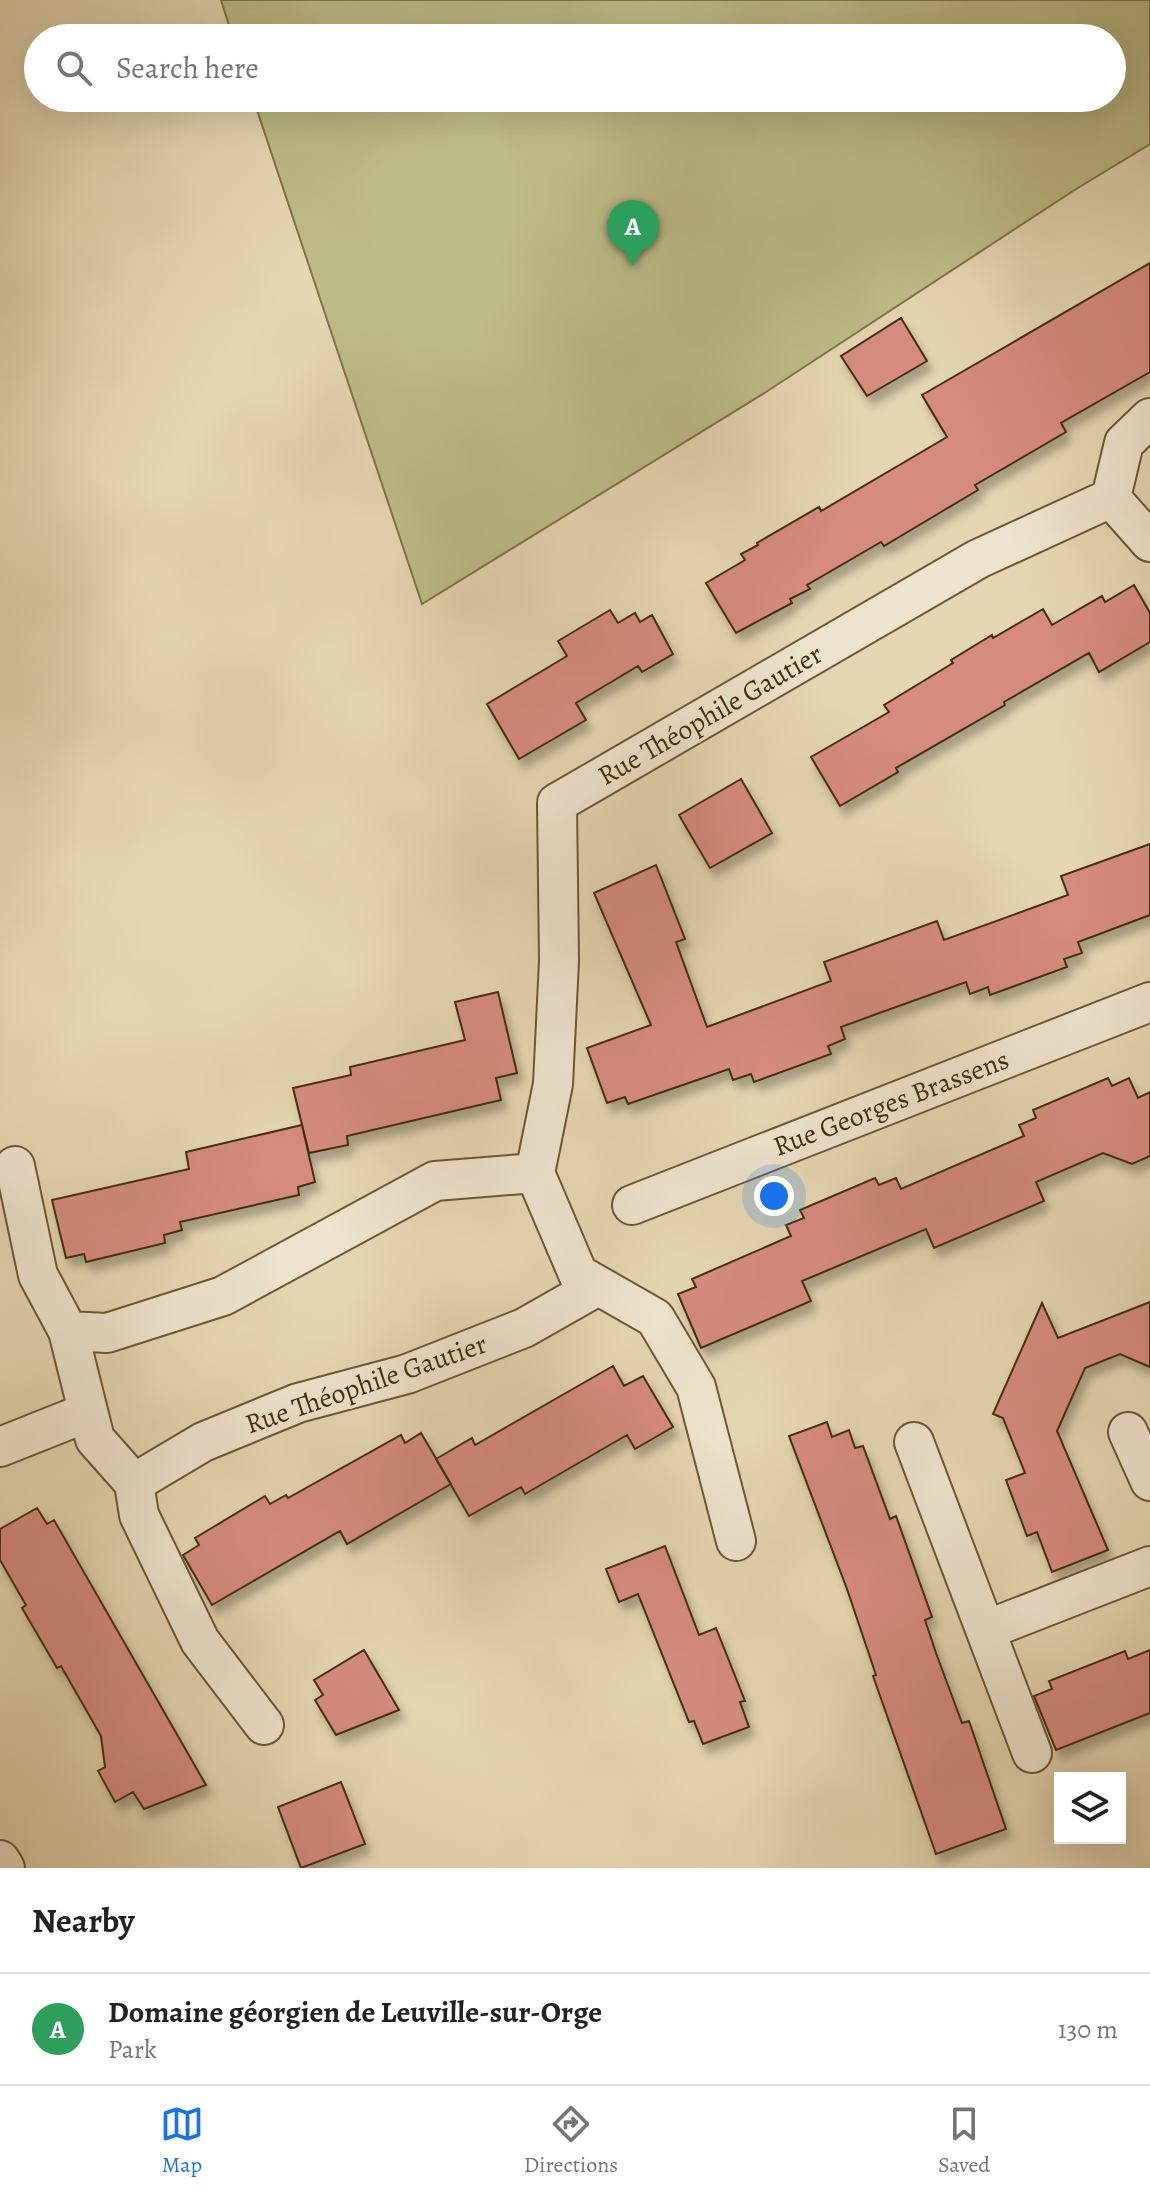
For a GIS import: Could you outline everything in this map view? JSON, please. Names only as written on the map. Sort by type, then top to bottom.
[{"type":"street","points":[[1150,418],[1124,443],[1111,498],[1150,542]]},
{"type":"street","name":"Rue Théophile Gautier","points":[[535,1173],[553,1084],[559,961],[557,803],[978,559],[1111,498]]},
{"type":"street","name":"Rue Georges Brassens","points":[[632,1205],[1150,1002]]},
{"type":"street","points":[[15,1166],[38,1275],[68,1331],[95,1439],[134,1483],[139,1515],[200,1641],[264,1725]]},
{"type":"street","points":[[68,1331],[107,1333],[223,1296],[435,1181],[535,1173],[578,1274],[655,1318],[696,1387],[736,1541]]},
{"type":"street","name":"Rue Théophile Gautier","points":[[134,1483],[203,1442],[298,1403],[407,1374],[524,1328],[598,1286]]},
{"type":"street","points":[[0,1447],[88,1412]]},
{"type":"street","points":[[1128,1432],[1150,1481]]},
{"type":"street","points":[[914,1442],[1032,1753]]},
{"type":"street","points":[[986,1630],[1150,1566]]},
{"type":"street","points":[[0,1860],[5,1868]]},
{"type":"green space","points":[[221,0],[1150,0],[1150,144],[766,392],[422,604],[258,112],[1126,112],[1126,24],[229,24]]},
{"type":"building","points":[[1150,263],[1150,372],[1061,423],[1066,432],[975,485],[978,490],[884,546],[881,542],[807,585],[810,589],[790,599],[792,603],[736,633],[706,583],[745,560],[741,554],[757,543],[819,507],[821,511],[947,437],[922,395]]},
{"type":"building","points":[[901,318],[927,361],[867,396],[841,356]]},
{"type":"building","points":[[1134,585],[1150,613],[1150,642],[1099,672],[1089,653],[896,768],[898,772],[840,806],[811,757],[889,712],[884,705],[992,635],[993,638],[1043,609],[1052,625],[1102,596],[1105,602]]},
{"type":"building","points":[[610,610],[618,623],[635,613],[640,622],[652,615],[673,654],[642,672],[638,666],[576,703],[586,720],[519,759],[487,704],[567,656],[558,641]]},
{"type":"building","points":[[741,779],[772,833],[710,868],[679,815]]},
{"type":"building","points":[[1150,844],[1150,915],[1078,942],[1082,953],[1064,959],[1067,967],[990,995],[988,987],[970,994],[966,982],[841,1027],[845,1039],[828,1046],[831,1054],[754,1082],[751,1074],[733,1080],[729,1069],[628,1104],[625,1097],[607,1103],[587,1048],[651,1025],[594,893],[656,865],[685,939],[676,942],[707,1027],[831,981],[824,962],[937,921],[944,940],[1068,895],[1061,876]]},
{"type":"building","points":[[498,992],[517,1073],[496,1078],[501,1100],[347,1136],[348,1145],[309,1153],[293,1088],[351,1075],[350,1067],[465,1040],[455,1002]]},
{"type":"building","points":[[1108,1078],[1112,1086],[1129,1078],[1138,1098],[1150,1092],[1150,1156],[1132,1164],[1103,1153],[1036,1182],[1044,1201],[934,1248],[926,1229],[802,1281],[811,1301],[701,1348],[678,1294],[696,1287],[692,1279],[791,1236],[786,1225],[804,1218],[800,1210],[875,1178],[879,1185],[896,1178],[901,1189],[1024,1136],[1019,1125],[1036,1118],[1033,1110]]},
{"type":"building","points":[[302,1125],[315,1182],[298,1187],[299,1195],[180,1222],[182,1230],[164,1235],[165,1243],[86,1262],[84,1254],[66,1258],[52,1200],[189,1169],[186,1152]]},
{"type":"building","points":[[1150,1302],[1150,1367],[1120,1354],[1085,1368],[1057,1431],[1108,1550],[1052,1572],[1037,1532],[1027,1536],[1006,1480],[1025,1473],[1003,1418],[993,1414],[1042,1303],[1058,1338]]},
{"type":"building","points":[[613,1366],[624,1386],[643,1376],[673,1427],[635,1449],[627,1435],[525,1494],[521,1487],[469,1516],[436,1459],[472,1438],[475,1445]]},
{"type":"building","points":[[827,1422],[832,1437],[849,1430],[855,1448],[863,1446],[890,1519],[896,1516],[932,1617],[925,1620],[936,1653],[962,1723],[969,1721],[1006,1829],[936,1854],[873,1676],[876,1675],[847,1589],[789,1436]]},
{"type":"building","points":[[421,1433],[451,1484],[347,1544],[340,1531],[212,1605],[183,1555],[199,1545],[195,1538],[265,1496],[270,1504],[286,1495],[288,1498],[401,1435],[405,1443]]},
{"type":"building","points":[[37,1508],[47,1524],[54,1520],[206,1785],[144,1809],[133,1792],[115,1802],[98,1771],[105,1767],[101,1736],[61,1666],[57,1668],[22,1608],[26,1605],[0,1560],[0,1529]]},
{"type":"building","points":[[665,1546],[699,1635],[716,1628],[745,1701],[740,1702],[749,1727],[703,1744],[694,1721],[689,1722],[638,1594],[619,1602],[606,1569]]},
{"type":"building","points":[[364,1650],[399,1710],[336,1735],[315,1700],[323,1695],[314,1680]]},
{"type":"building","points":[[1150,1650],[1150,1713],[1056,1750],[1034,1696],[1052,1689],[1049,1681],[1125,1651],[1128,1659]]},
{"type":"building","points":[[341,1782],[365,1844],[301,1868],[278,1807]]},
{"type":"place","name":"Domaine géorgien de Leuville-sur-Orge","points":[[633,266]]}]
